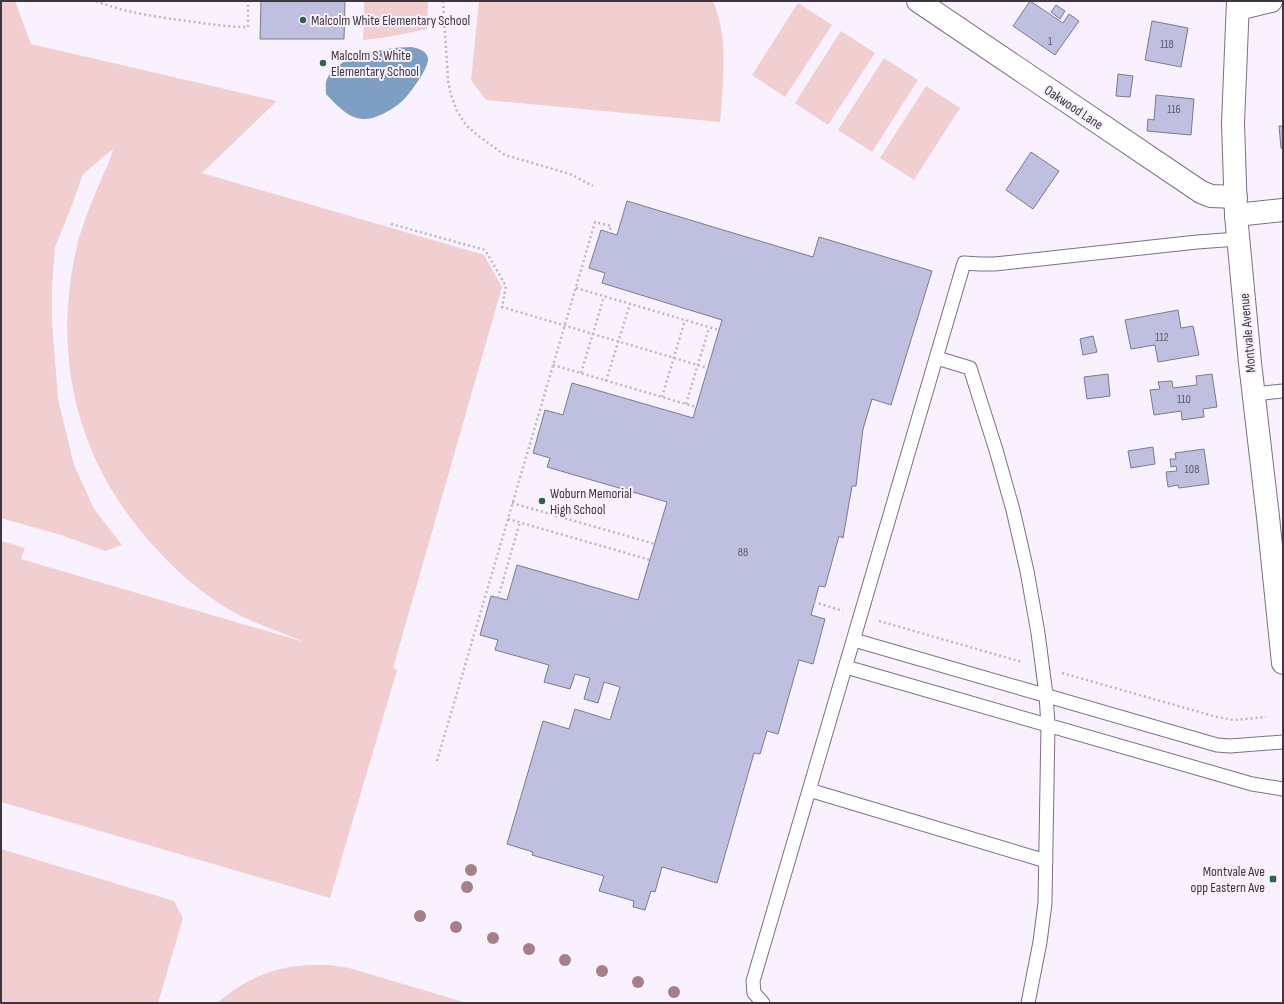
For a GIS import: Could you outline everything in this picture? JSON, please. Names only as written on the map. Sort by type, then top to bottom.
[{"type":"main road","name":"Oakwood Lane","points":[[918,1],[1201,192],[1236,206],[1283,210]]},
{"type":"main road","points":[[1238,5],[1271,1]]},
{"type":"main road","name":"Montvale Avenue","points":[[1238,5],[1233,123],[1238,239],[1253,394],[1278,568],[1283,663]]},
{"type":"lane","points":[[763,1003],[754,993],[753,981],[964,262],[995,264],[1197,242],[1238,239]]},
{"type":"lane","points":[[937,358],[970,368],[1013,510],[1027,571],[1038,633],[1046,695],[1048,725],[1046,861],[1042,922],[1028,1003]]},
{"type":"lane","points":[[1253,394],[1283,391]]},
{"type":"lane","points":[[854,640],[1217,745],[1230,746],[1283,742]]},
{"type":"lane","points":[[846,667],[1252,784],[1283,789]]},
{"type":"lane","points":[[809,790],[1046,861]]},
{"type":"path","points":[[96,1],[127,11],[157,17],[240,27],[248,27],[248,1]]},
{"type":"path","points":[[443,1],[448,80],[455,106],[466,125],[477,135],[505,155],[570,174],[593,186]]},
{"type":"path","points":[[437,761],[595,222],[611,226],[609,233]]},
{"type":"path","points":[[391,224],[485,250],[506,286],[502,307],[708,368]]},
{"type":"path","points":[[576,288],[719,330]]},
{"type":"path","points":[[581,373],[604,296]]},
{"type":"path","points":[[606,380],[630,304]]},
{"type":"path","points":[[662,397],[685,320]]},
{"type":"path","points":[[686,404],[709,328]]},
{"type":"path","points":[[553,365],[696,407]]},
{"type":"path","points":[[512,503],[655,544]]},
{"type":"path","points":[[508,519],[650,560]]},
{"type":"path","points":[[498,598],[520,522]]},
{"type":"shaded area","points":[[1,1],[15,1],[31,44],[277,101],[202,173],[484,255],[502,287],[393,668],[397,670],[330,898],[1,802],[1,541],[25,548],[21,559],[304,642],[256,623],[228,609],[206,595],[177,570],[150,542],[125,510],[105,477],[89,443],[77,408],[70,371],[67,333],[69,294],[75,255],[83,226],[113,149],[83,174],[55,247],[52,286],[52,322],[58,399],[74,465],[94,509],[122,545],[105,551],[61,535],[1,518]]},
{"type":"shaded area","points":[[364,1],[428,1],[427,29],[388,37],[363,40]]},
{"type":"shaded area","points":[[479,1],[713,1],[721,30],[724,61],[720,122],[486,100],[471,80]]},
{"type":"shaded area","points":[[798,3],[832,25],[785,97],[752,75]]},
{"type":"shaded area","points":[[841,31],[875,53],[828,125],[795,103]]},
{"type":"shaded area","points":[[884,58],[918,80],[872,152],[838,130]]},
{"type":"shaded area","points":[[926,86],[960,108],[914,180],[880,158]]},
{"type":"shaded area","points":[[1,849],[174,901],[183,918],[158,1003],[1,1003]]},
{"type":"shaded area","points":[[310,965],[330,965],[349,968],[467,1003],[217,1003],[249,981],[272,971]]},
{"type":"water","points":[[411,47],[423,51],[427,55],[428,62],[422,75],[408,95],[387,112],[369,119],[358,118],[348,114],[326,94],[327,79],[333,70],[342,63],[364,54],[389,49]]},
{"type":"building","name":"Malcolm White Elementary School","points":[[261,1],[345,1],[344,39],[260,39]]},
{"type":"building","points":[[1030,1],[1063,23],[1069,14],[1079,21],[1055,55],[1013,26]]},
{"type":"building","points":[[1056,5],[1065,11],[1060,19],[1051,12]]},
{"type":"building","points":[[1152,21],[1188,28],[1181,67],[1145,60]]},
{"type":"building","points":[[1118,74],[1133,76],[1130,97],[1116,96]]},
{"type":"building","points":[[1156,95],[1194,99],[1191,135],[1147,131],[1148,119],[1154,120]]},
{"type":"building","points":[[1279,126],[1283,126],[1283,148],[1281,148]]},
{"type":"building","points":[[1031,152],[1059,171],[1033,209],[1006,190]]},
{"type":"building","name":"Woburn Memorial High School","points":[[627,201],[813,257],[819,237],[932,271],[891,405],[872,399],[863,429],[856,486],[852,486],[843,538],[839,536],[825,587],[819,586],[811,615],[825,619],[813,664],[799,660],[778,734],[767,731],[760,754],[754,753],[717,883],[662,867],[655,892],[651,891],[645,910],[633,907],[634,901],[599,891],[604,876],[532,855],[533,852],[507,844],[543,721],[569,729],[575,709],[610,720],[620,687],[604,682],[598,703],[584,699],[590,678],[575,674],[570,689],[544,682],[549,665],[495,650],[498,640],[480,635],[491,596],[507,600],[517,565],[638,600],[667,502],[547,467],[550,458],[533,453],[545,410],[563,415],[572,383],[693,418],[722,320],[602,283],[605,273],[589,268],[601,230],[617,235]]},
{"type":"building","points":[[1178,310],[1181,328],[1193,326],[1199,355],[1158,362],[1155,345],[1131,349],[1125,320]]},
{"type":"building","points":[[1093,336],[1097,352],[1083,355],[1080,339]]},
{"type":"building","points":[[1108,374],[1110,396],[1087,399],[1084,377]]},
{"type":"building","points":[[1212,374],[1217,407],[1203,409],[1204,417],[1182,420],[1181,411],[1154,415],[1150,390],[1160,389],[1158,382],[1172,381],[1173,388],[1197,385],[1196,376]]},
{"type":"building","points":[[1153,447],[1155,464],[1131,468],[1128,451]]},
{"type":"building","points":[[1204,449],[1209,484],[1179,488],[1178,485],[1168,487],[1166,472],[1177,471],[1176,466],[1171,467],[1170,459],[1176,459],[1175,453]]},
{"type":"place","name":"Malcolm White Elementary School","points":[[303,20]]},
{"type":"place","name":"Malcolm S. White Elementary School","points":[[323,63]]},
{"type":"place","name":"Woburn Memorial High School","points":[[542,501]]},
{"type":"place","name":"Montvale Ave opp Eastern Ave","points":[[1273,879]]}]
